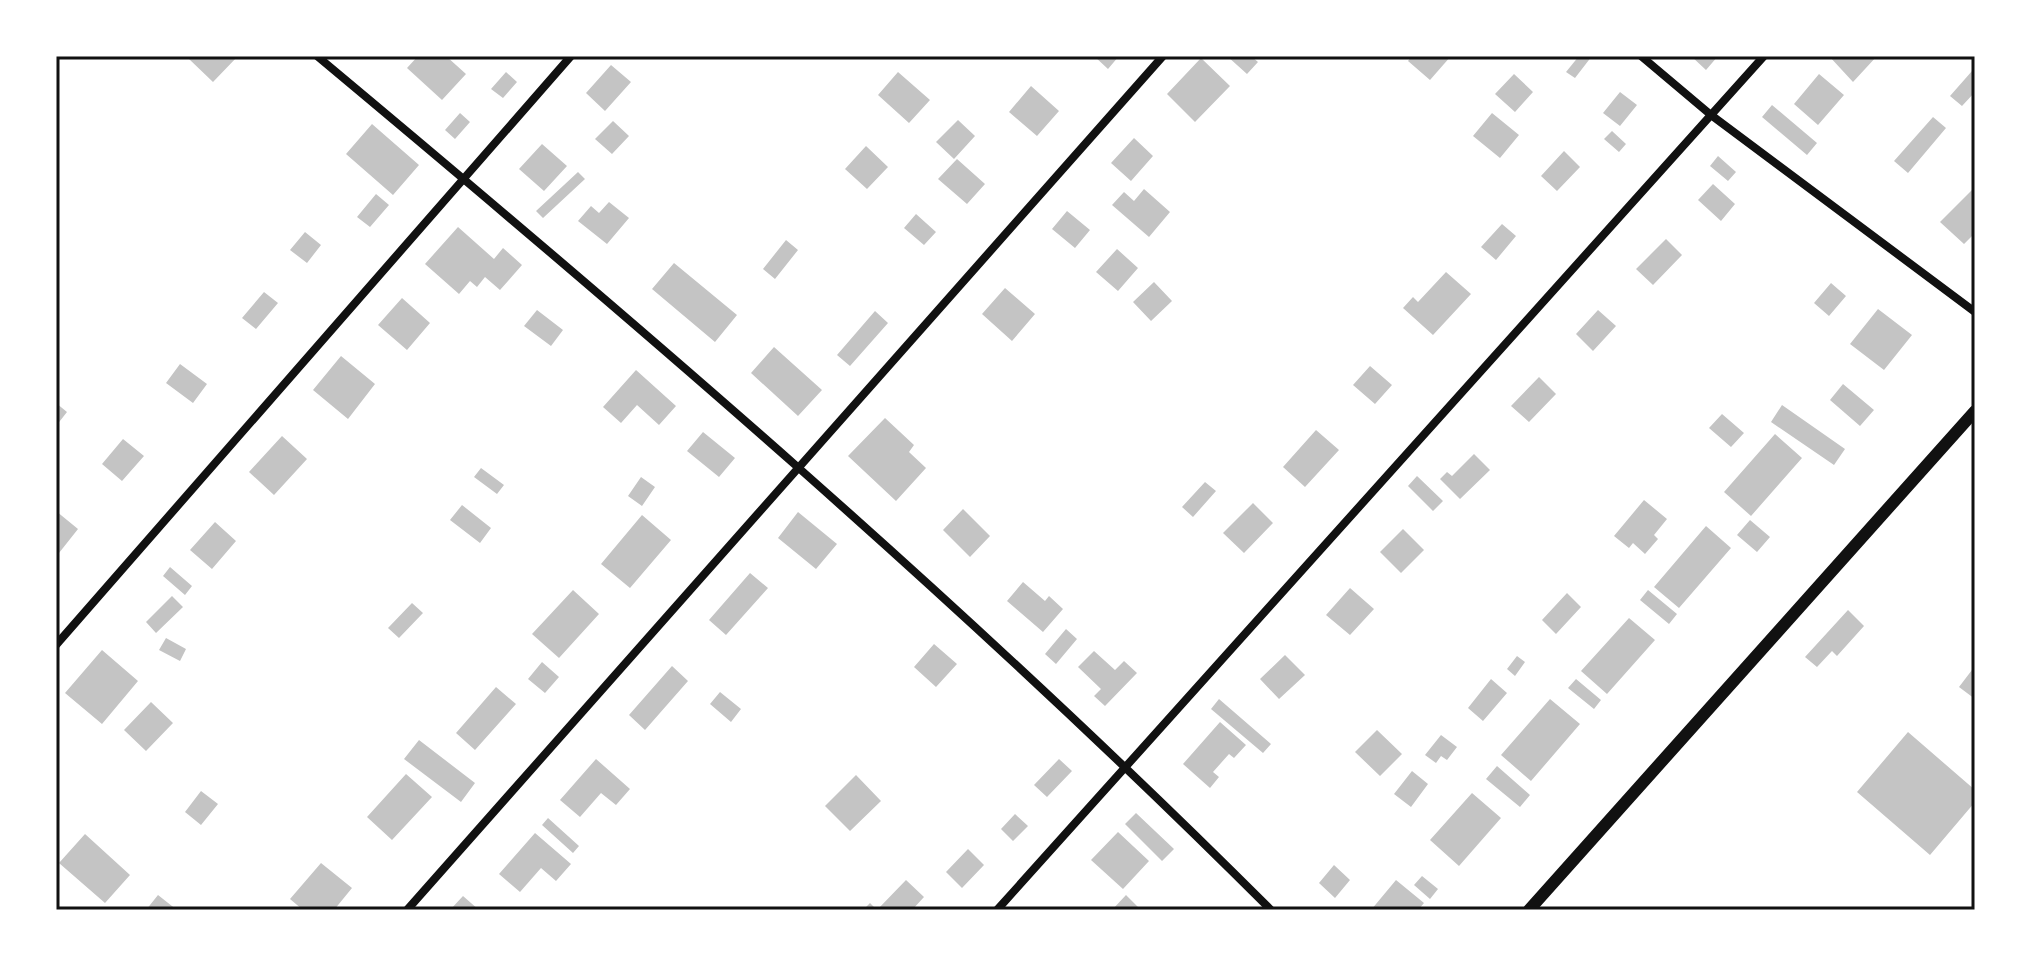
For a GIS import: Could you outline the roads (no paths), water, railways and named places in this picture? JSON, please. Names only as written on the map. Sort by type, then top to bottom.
[{"type":"street","points":[[317,56],[466,180],[799,469],[1127,766],[1271,910]]},
{"type":"street","points":[[56,645],[466,180],[571,56]]},
{"type":"street","points":[[407,910],[1163,56]]},
{"type":"street","points":[[1641,56],[1711,115],[1975,312]]},
{"type":"street","points":[[997,910],[1764,56]]},
{"type":"street","points":[[1529,910],[1975,411]]}]
